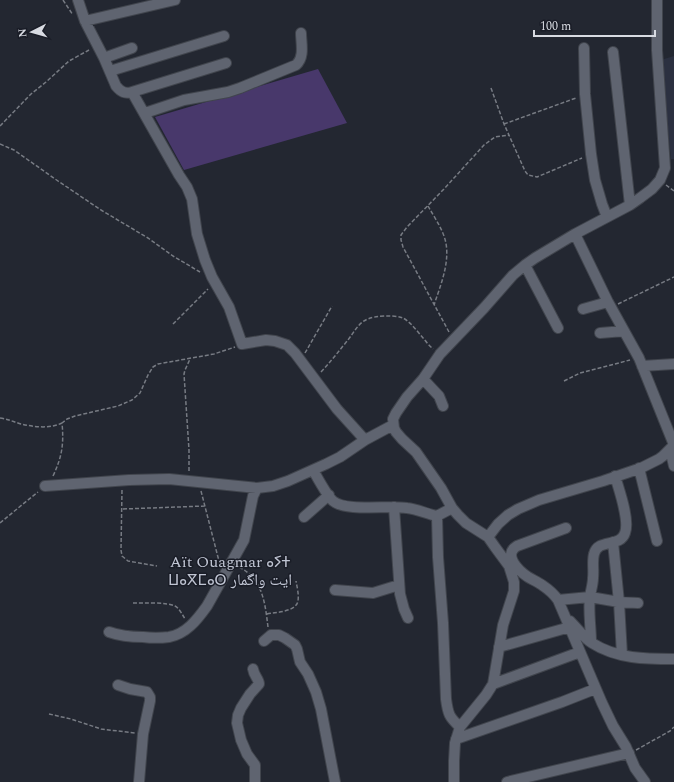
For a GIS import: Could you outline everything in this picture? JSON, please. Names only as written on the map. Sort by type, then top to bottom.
[{"type":"street","points":[[78,0],[85,21],[98,45],[116,86],[119,90],[125,93],[226,63]]},
{"type":"street","points":[[85,21],[175,0]]},
{"type":"street","points":[[454,782],[456,739],[460,727],[493,684],[503,625],[514,591],[514,582],[509,566],[488,537],[466,522],[452,508],[441,488],[416,452],[398,435],[394,428],[393,419],[407,397],[423,379],[440,354],[513,275],[525,265],[575,234],[630,205],[652,190],[660,180],[665,168],[657,50],[657,0]]},
{"type":"street","points":[[145,113],[184,100],[228,92],[296,65],[301,60],[302,56],[301,33]]},
{"type":"street","points":[[110,71],[224,36]]},
{"type":"street","points":[[104,58],[132,48]]},
{"type":"street","points":[[584,48],[585,94],[591,154],[595,180],[607,217]]},
{"type":"street","points":[[613,52],[630,205]]},
{"type":"street","points":[[132,92],[187,187],[192,204],[198,240],[205,260],[213,280],[229,307],[242,344],[275,341],[287,345],[300,359],[337,409],[365,440]]},
{"type":"street","points":[[575,234],[610,305],[641,362],[673,446],[674,466]]},
{"type":"street","points":[[525,265],[558,328]]},
{"type":"street","points":[[583,309],[610,305]]},
{"type":"street","points":[[600,333],[624,331]]},
{"type":"street","points":[[641,362],[674,364]]},
{"type":"street","points":[[423,379],[439,396],[444,406]]},
{"type":"street","points":[[46,486],[122,480],[169,479],[257,488],[273,486],[288,481],[340,457],[365,440],[394,425]]},
{"type":"street","points":[[488,537],[498,524],[518,509],[539,500],[639,468],[659,459],[673,446]]},
{"type":"street","points":[[639,468],[656,541]]},
{"type":"street","points":[[313,470],[332,500],[341,505],[408,508],[437,516],[452,508]]},
{"type":"street","points":[[591,642],[590,597],[593,579],[594,554],[600,545],[620,540],[625,533],[626,528],[624,512],[615,476]]},
{"type":"street","points":[[109,632],[131,637],[169,637],[189,628],[207,606],[244,540],[253,496],[257,488]]},
{"type":"street","points":[[304,517],[329,496]]},
{"type":"street","points":[[394,507],[399,585],[408,618]]},
{"type":"street","points":[[437,516],[447,709],[451,719],[460,727]]},
{"type":"street","points":[[566,528],[517,546],[512,550],[511,559],[522,572],[549,590],[558,600],[595,689],[613,726],[629,753],[635,768],[644,782]]},
{"type":"street","points":[[614,542],[622,656]]},
{"type":"street","points":[[335,590],[373,593],[399,585]]},
{"type":"street","points":[[558,600],[590,597],[619,602],[638,603]]},
{"type":"street","points":[[564,614],[591,642],[608,652],[622,656],[639,658],[674,659]]},
{"type":"street","points":[[499,647],[570,627]]},
{"type":"street","points":[[266,639],[275,634],[279,635],[295,645],[297,649],[300,662],[308,674],[316,692],[321,709],[335,782]]},
{"type":"street","points":[[493,684],[580,652]]},
{"type":"street","points":[[253,669],[259,684],[243,704],[238,715],[237,723],[241,740],[247,754],[255,765],[255,782]]},
{"type":"street","points":[[118,685],[147,692],[150,697],[143,734],[139,782]]},
{"type":"street","points":[[456,739],[595,689]]},
{"type":"street","points":[[507,782],[629,753]]},
{"type":"path","points":[[0,126],[31,94],[69,61],[98,45]]},
{"type":"path","points":[[491,88],[504,124],[528,175],[537,177],[591,154]]},
{"type":"path","points":[[504,124],[585,94]]},
{"type":"path","points":[[453,339],[403,247],[400,240],[401,235],[484,145],[496,137],[509,135]]},
{"type":"path","points":[[0,144],[14,150],[101,210],[213,280],[173,324]]},
{"type":"path","points":[[428,206],[444,236],[447,255],[443,278],[434,305]]},
{"type":"path","points":[[610,305],[674,276]]},
{"type":"path","points":[[300,359],[332,306]]},
{"type":"path","points":[[315,379],[345,345],[358,327],[368,318],[397,317],[404,319],[410,323],[440,354]]},
{"type":"path","points":[[0,418],[8,419],[21,424],[38,427],[50,427],[75,416],[118,406],[132,400],[140,393],[148,375],[153,367],[158,364],[214,354],[242,344]]},
{"type":"path","points":[[190,358],[184,374],[189,450],[194,482],[205,506],[223,576]]},
{"type":"path","points":[[564,381],[580,373],[641,362]]},
{"type":"path","points":[[0,524],[46,486],[53,476],[62,451],[62,423]]},
{"type":"path","points":[[122,480],[122,556],[128,561],[138,564],[157,566]]},
{"type":"path","points":[[122,509],[205,506]]},
{"type":"path","points":[[230,564],[245,570],[251,575],[260,590],[266,614],[266,639]]},
{"type":"path","points":[[266,614],[281,612],[296,606],[298,602],[296,581]]},
{"type":"path","points":[[133,603],[159,603],[173,605],[177,607],[189,628]]},
{"type":"path","points":[[48,714],[71,719],[101,729],[143,734]]},
{"type":"path","points":[[629,753],[670,731],[674,727]]},
{"type":"shaded area","points":[[674,56],[674,159],[671,159],[661,60]]},
{"type":"building","points":[[318,69],[347,123],[184,170],[155,117]]},
{"type":"district","name":"Aït Ouagmar ⴰⵢⵜ ⵡⴰⴳⵎⴰⵔ ايت واگمار","points":[[230,571]]}]
